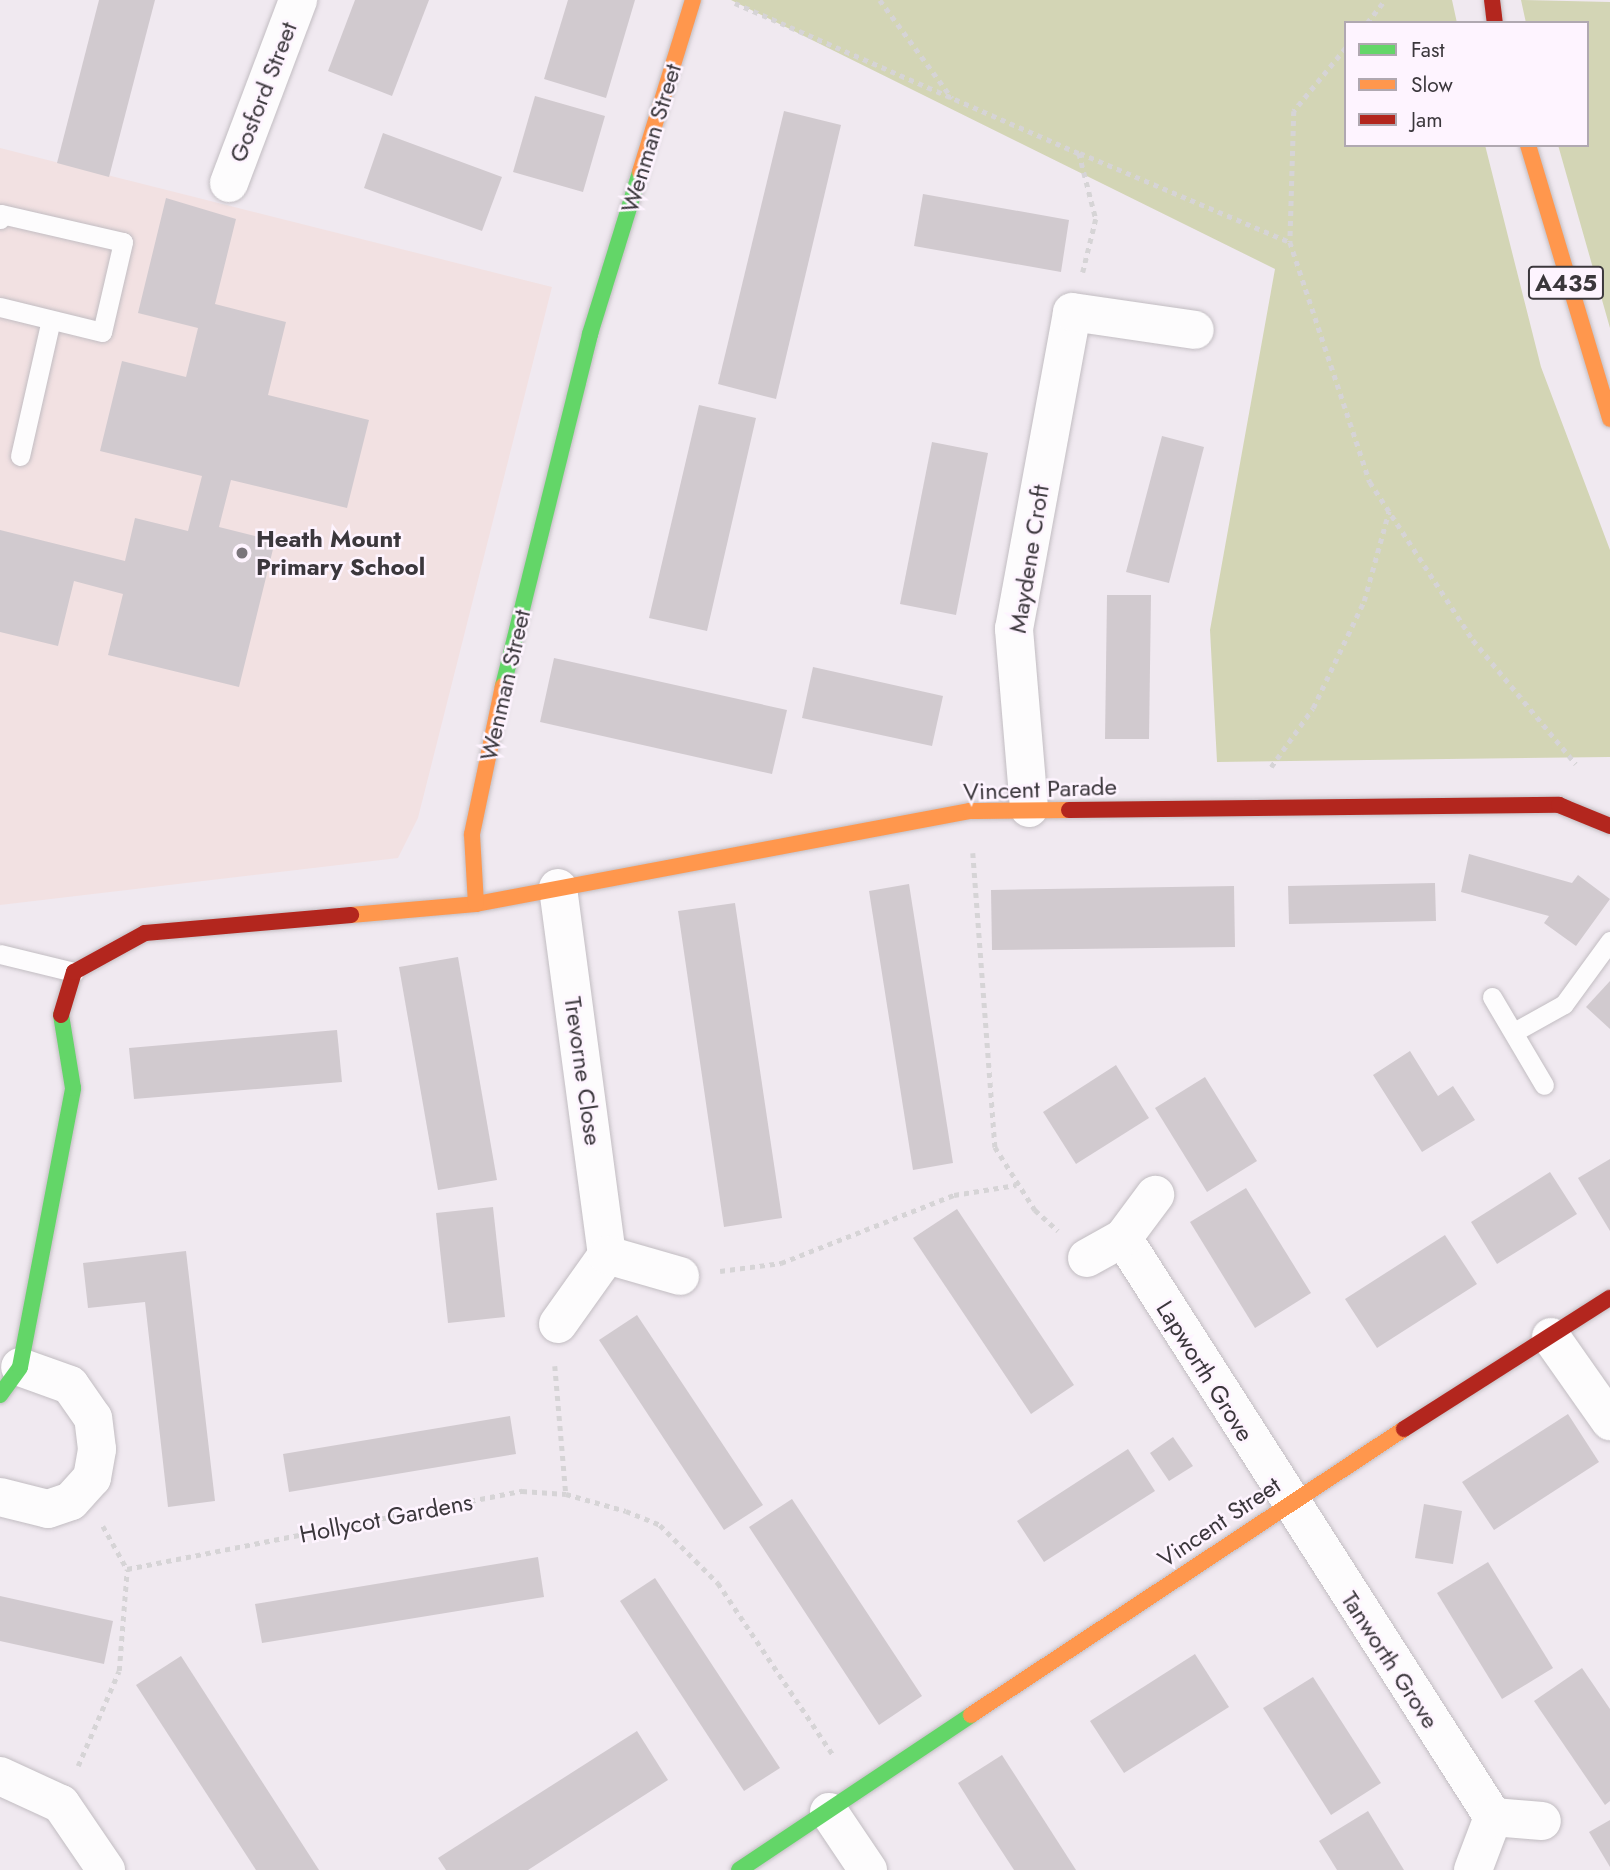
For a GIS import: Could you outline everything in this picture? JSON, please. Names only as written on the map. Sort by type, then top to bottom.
[{"type":"main road","name":"Wenman Street","points":[[476,904],[472,834],[499,706],[590,334],[693,0]]},
{"type":"main road","points":[[1492,0],[1495,21]]},
{"type":"main road","name":"A435","points":[[1529,147],[1610,419]]},
{"type":"main road","name":"Vincent Parade","points":[[476,904],[970,811],[1029,808],[1559,806],[1610,826]]},
{"type":"main road","points":[[10,1381],[73,1088],[60,1009],[74,972],[145,933],[476,904]]},
{"type":"main road","name":"Vincent Street","points":[[739,1870],[1288,1503],[1610,1297]]},
{"type":"street","name":"Gosford Street","points":[[229,183],[298,0]]},
{"type":"street","points":[[1072,312],[1195,330]]},
{"type":"street","name":"Maydene Croft","points":[[1029,808],[1014,629],[1072,312]]},
{"type":"street","name":"Trevorne Close","points":[[558,888],[607,1255]]},
{"type":"street","points":[[1087,1258],[1123,1238],[1155,1195]]},
{"type":"street","name":"Lapworth Grove","points":[[1123,1238],[1288,1503]]},
{"type":"street","points":[[558,1324],[607,1255],[680,1276]]},
{"type":"street","points":[[1551,1337],[1610,1421]]},
{"type":"street","points":[[0,1497],[48,1509],[83,1490],[97,1448],[93,1418],[70,1385],[10,1381]]},
{"type":"street","name":"Tanworth Grove","points":[[1288,1503],[1493,1817]]},
{"type":"street","points":[[0,1776],[61,1804],[106,1870]]},
{"type":"street","points":[[843,1802],[868,1870]]},
{"type":"street","points":[[1473,1870],[1493,1817],[1542,1821]]},
{"type":"lane","points":[[0,219],[1,214],[123,242],[102,332],[0,307]]},
{"type":"lane","points":[[20,456],[51,320]]},
{"type":"lane","points":[[1514,1032],[1564,1004],[1610,941]]},
{"type":"lane","points":[[0,954],[74,972]]},
{"type":"lane","points":[[1492,997],[1544,1085]]},
{"type":"path","points":[[728,0],[1290,242]]},
{"type":"path","points":[[880,0],[953,99]]},
{"type":"path","points":[[1369,21],[1385,0]]},
{"type":"path","points":[[1344,50],[1294,111],[1290,242],[1370,482],[1473,640],[1586,773]]},
{"type":"path","points":[[1072,312],[1096,219],[1079,153]]},
{"type":"path","points":[[1269,808],[1268,771],[1313,708],[1364,601],[1389,511]]},
{"type":"path","points":[[970,811],[995,1147],[1016,1185],[1087,1258]]},
{"type":"path","points":[[680,1276],[781,1263],[954,1195],[1016,1185]]},
{"type":"path","points":[[558,1324],[555,1367],[566,1494],[660,1525],[718,1583],[843,1802]]},
{"type":"path","points":[[61,1804],[119,1671],[127,1569],[83,1490]]},
{"type":"path","name":"Hollycot Gardens","points":[[127,1569],[522,1491],[566,1494]]},
{"type":"shaded area","name":"Heath Mount Primary School","points":[[0,148],[552,287],[418,818],[398,858],[0,905]]},
{"type":"green space","points":[[731,0],[1452,0],[1457,21],[1344,21],[1344,147],[1486,147],[1541,367],[1610,550],[1610,757],[1217,762],[1210,630],[1275,269]]},
{"type":"green space","points":[[1521,0],[1610,2],[1610,328],[1559,147],[1589,147],[1589,21],[1526,21]]},
{"type":"building","points":[[99,0],[155,0],[109,177],[57,163]]},
{"type":"building","points":[[355,0],[429,0],[392,96],[328,71]]},
{"type":"building","points":[[568,0],[635,0],[606,98],[544,79]]},
{"type":"building","points":[[535,96],[605,116],[583,192],[513,172]]},
{"type":"building","points":[[784,111],[841,125],[776,399],[718,384]]},
{"type":"building","points":[[383,133],[502,177],[482,231],[364,188]]},
{"type":"building","points":[[923,194],[1069,220],[1061,272],[914,246]]},
{"type":"building","points":[[166,198],[236,219],[215,304],[286,322],[268,395],[369,420],[347,508],[231,480],[219,527],[275,541],[239,687],[108,655],[123,594],[74,581],[58,646],[0,632],[0,530],[125,561],[135,518],[188,531],[202,476],[100,451],[122,361],[186,377],[198,328],[138,313]]},
{"type":"building","points":[[699,405],[756,418],[707,631],[649,618]]},
{"type":"building","points":[[1162,436],[1204,447],[1169,583],[1126,572]]},
{"type":"building","points":[[932,442],[988,453],[956,615],[900,604]]},
{"type":"building","points":[[1107,595],[1151,595],[1149,739],[1105,739]]},
{"type":"building","points":[[554,658],[787,710],[772,774],[540,722]]},
{"type":"building","points":[[813,667],[943,696],[932,746],[802,718]]},
{"type":"building","points":[[1469,854],[1572,883],[1578,875],[1610,899],[1576,946],[1544,923],[1549,916],[1461,892]]},
{"type":"building","points":[[1435,883],[1436,921],[1289,924],[1288,886]]},
{"type":"building","points":[[909,884],[953,1163],[913,1170],[869,891]]},
{"type":"building","points":[[1234,886],[1235,947],[992,950],[991,890]]},
{"type":"building","points":[[735,903],[782,1218],[724,1227],[678,911]]},
{"type":"building","points":[[458,957],[497,1180],[438,1190],[399,967]]},
{"type":"building","points":[[1610,981],[1610,1029],[1586,1007]]},
{"type":"building","points":[[337,1030],[342,1082],[134,1099],[129,1048]]},
{"type":"building","points":[[1410,1051],[1438,1096],[1453,1086],[1475,1120],[1422,1152],[1373,1075]]},
{"type":"building","points":[[1116,1065],[1149,1118],[1076,1164],[1043,1112]]},
{"type":"building","points":[[1205,1077],[1257,1161],[1207,1192],[1155,1108]]},
{"type":"building","points":[[1610,1159],[1610,1231],[1578,1178]]},
{"type":"building","points":[[1550,1172],[1577,1214],[1497,1264],[1471,1222]]},
{"type":"building","points":[[1246,1188],[1311,1293],[1255,1328],[1190,1222]]},
{"type":"building","points":[[493,1207],[505,1317],[448,1323],[436,1213]]},
{"type":"building","points":[[957,1209],[1074,1385],[1031,1414],[913,1238]]},
{"type":"building","points":[[1445,1235],[1477,1284],[1377,1348],[1345,1299]]},
{"type":"building","points":[[186,1251],[215,1501],[168,1507],[145,1302],[88,1308],[83,1263]]},
{"type":"building","points":[[637,1315],[763,1505],[724,1530],[599,1340]]},
{"type":"building","points":[[1568,1414],[1599,1462],[1494,1530],[1462,1482]]},
{"type":"building","points":[[510,1416],[516,1454],[289,1492],[283,1454]]},
{"type":"building","points":[[1173,1437],[1193,1466],[1169,1481],[1150,1453]]},
{"type":"building","points":[[1128,1449],[1155,1491],[1044,1562],[1017,1521]]},
{"type":"building","points":[[792,1499],[922,1696],[879,1725],[749,1527]]},
{"type":"building","points":[[1424,1504],[1462,1511],[1453,1564],[1415,1558]]},
{"type":"building","points":[[538,1557],[544,1597],[262,1643],[255,1604]]},
{"type":"building","points":[[1488,1562],[1553,1668],[1502,1699],[1437,1593]]},
{"type":"building","points":[[655,1578],[780,1768],[744,1791],[620,1601]]},
{"type":"building","points":[[0,1596],[113,1621],[104,1664],[0,1641]]},
{"type":"building","points":[[1195,1654],[1229,1707],[1124,1773],[1090,1721]]},
{"type":"building","points":[[181,1656],[319,1870],[256,1870],[136,1685]]},
{"type":"building","points":[[1582,1668],[1610,1709],[1610,1801],[1605,1805],[1534,1701]]},
{"type":"building","points":[[1313,1677],[1381,1783],[1331,1815],[1263,1708]]},
{"type":"building","points":[[637,1731],[668,1780],[528,1870],[446,1870],[438,1858]]},
{"type":"building","points":[[1002,1755],[1076,1870],[1014,1870],[980,1818],[958,1783]]},
{"type":"building","points":[[1368,1811],[1404,1870],[1337,1870],[1319,1841]]},
{"type":"building","points":[[1610,1820],[1610,1867],[1589,1832]]},
{"type":"traffic: fast","points":[[503,686],[590,334],[640,172]]},
{"type":"traffic: fast","points":[[0,1395],[20,1367],[73,1088],[61,1015]]},
{"type":"traffic: fast","points":[[739,1870],[971,1715]]},
{"type":"traffic: slow","points":[[640,172],[693,0]]},
{"type":"traffic: slow","points":[[1529,147],[1610,419]]},
{"type":"traffic: slow","points":[[351,915],[476,904],[472,834],[503,686]]},
{"type":"traffic: slow","points":[[476,904],[970,811],[1069,810]]},
{"type":"traffic: slow","points":[[971,1715],[1404,1429]]},
{"type":"traffic: jam","points":[[1492,0],[1495,21]]},
{"type":"traffic: jam","points":[[1069,810],[1559,805],[1610,826]]},
{"type":"traffic: jam","points":[[61,1015],[74,972],[145,933],[351,915]]},
{"type":"traffic: jam","points":[[1404,1429],[1610,1298]]},
{"type":"place","name":"Heath Mount Primary School","points":[[242,553]]}]
